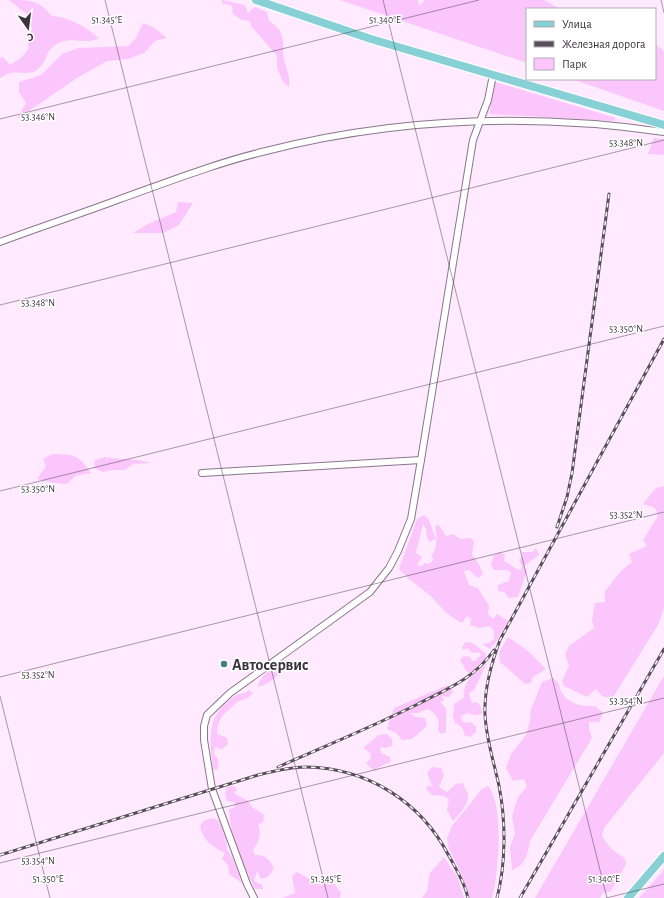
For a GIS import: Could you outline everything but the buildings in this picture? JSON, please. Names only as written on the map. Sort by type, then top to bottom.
[{"type":"main road","points":[[256,0],[493,76],[664,125]]},
{"type":"main road","points":[[628,898],[664,856]]},
{"type":"street","points":[[254,898],[247,884],[212,789],[204,740],[204,726],[207,715],[230,693],[357,603],[379,583],[389,568],[405,535],[410,519],[421,460],[464,187],[473,140],[488,100],[493,76]]},
{"type":"street","points":[[0,242],[193,173],[265,151],[322,138],[427,124],[480,121],[574,124],[664,132]]},
{"type":"street","points":[[202,472],[421,460]]},
{"type":"green space","points":[[9,0],[34,2],[43,7],[52,16],[65,18],[77,23],[99,38],[90,41],[70,40],[61,42],[49,51],[44,62],[35,71],[29,73],[10,73],[0,78],[0,58],[3,57],[10,65],[22,57],[29,48],[27,40],[32,29],[29,16]]},
{"type":"green space","points":[[222,0],[245,5],[248,13],[255,7],[267,12],[269,21],[278,28],[282,37],[283,53],[289,78],[289,87],[283,82],[277,68],[277,56],[251,26],[250,21],[242,20],[233,14],[232,6],[222,3]]},
{"type":"green space","points":[[340,0],[418,0],[419,6],[425,0],[544,0],[558,8],[526,8],[526,63]]},
{"type":"green space","points":[[143,23],[153,27],[167,38],[155,41],[144,53],[128,59],[107,61],[77,78],[17,119],[26,103],[19,92],[19,82],[41,75],[62,54],[78,48],[128,46],[136,38]]},
{"type":"green space","points":[[656,45],[664,51],[664,111],[575,80],[656,80]]},
{"type":"green space","points":[[495,82],[616,118],[614,121],[489,114]]},
{"type":"green space","points":[[654,138],[664,139],[664,155],[648,154]]},
{"type":"green space","points":[[178,202],[193,203],[179,225],[163,233],[133,233],[146,225],[176,212]]},
{"type":"green space","points":[[53,454],[66,454],[79,459],[91,473],[75,476],[67,484],[53,483],[37,479],[46,466],[43,459]]},
{"type":"green space","points":[[105,457],[140,460],[151,463],[133,464],[125,470],[111,470],[103,472],[94,468],[95,460]]},
{"type":"green space","points":[[664,486],[664,608],[658,625],[612,699],[602,696],[596,689],[587,697],[564,686],[562,681],[569,666],[565,654],[569,646],[594,628],[592,620],[595,603],[605,602],[605,591],[622,570],[632,562],[629,554],[647,546],[643,540],[658,516],[655,508],[643,504],[656,488]]},
{"type":"green space","points":[[424,515],[427,517],[436,538],[435,526],[439,525],[446,536],[453,534],[460,539],[469,538],[474,540],[472,555],[479,564],[483,574],[478,578],[469,570],[464,571],[469,585],[478,588],[489,606],[488,614],[493,619],[497,614],[508,621],[496,642],[490,649],[482,644],[489,643],[494,639],[494,631],[490,626],[479,628],[470,625],[471,619],[467,616],[462,623],[456,620],[399,569],[417,519]],"holes":[[[423,524],[426,529],[427,538],[430,542],[436,538],[436,546],[431,556],[434,559],[429,564],[425,563],[421,566],[417,565],[422,557],[416,553]]]},
{"type":"green space","points":[[536,548],[539,555],[524,566],[527,571],[518,597],[509,598],[504,592],[498,591],[498,585],[509,581],[511,573],[507,570],[494,570],[491,565],[494,555],[500,552],[505,555],[504,561],[516,569],[521,570],[522,566],[519,560],[522,557],[522,552],[532,552]]},
{"type":"green space","points":[[508,637],[528,651],[546,669],[533,677],[531,683],[525,684],[500,662],[499,652]]},
{"type":"green space","points":[[466,642],[473,643],[486,654],[486,658],[470,673],[467,672],[460,660],[464,656],[470,657],[472,661],[475,661],[481,655],[479,652],[472,653],[468,648],[463,650],[462,647]]},
{"type":"green space","points":[[287,662],[288,668],[270,682],[258,687],[261,678],[269,671],[278,665]]},
{"type":"green space","points":[[487,663],[474,690],[469,693],[472,703],[477,702],[481,707],[482,714],[475,715],[468,713],[461,716],[462,721],[466,723],[471,722],[476,727],[476,732],[470,737],[464,735],[462,728],[455,723],[453,716],[454,704],[464,698],[467,682]]},
{"type":"green space","points":[[664,676],[664,753],[604,828],[602,835],[611,848],[625,858],[626,865],[610,892],[603,893],[600,898],[535,898]]},
{"type":"green space","points":[[553,678],[558,682],[561,691],[571,702],[585,706],[595,706],[603,713],[599,722],[589,722],[592,738],[530,841],[525,859],[520,866],[512,870],[510,847],[515,834],[512,816],[518,797],[527,787],[524,779],[513,781],[506,768],[511,754],[526,735],[531,709],[542,682]]},
{"type":"green space","points":[[448,685],[453,691],[449,697],[442,696],[444,701],[440,702],[446,709],[446,732],[441,734],[438,730],[439,723],[437,718],[434,713],[428,709],[418,713],[409,713],[416,717],[425,718],[427,726],[412,739],[402,740],[396,733],[387,729],[394,708]]},
{"type":"green space","points":[[249,690],[253,693],[248,698],[237,702],[222,716],[218,724],[217,734],[227,738],[228,744],[222,749],[215,747],[214,754],[218,759],[218,769],[213,770],[211,738],[214,720],[218,712],[225,704],[235,696]]},
{"type":"green space","points":[[387,734],[392,739],[392,746],[385,748],[380,747],[381,753],[390,757],[391,762],[374,771],[366,763],[371,758],[370,752],[363,748],[379,735]]},
{"type":"green space","points":[[432,767],[441,768],[444,775],[439,787],[447,792],[456,784],[463,783],[467,792],[467,802],[453,821],[447,810],[449,799],[444,796],[432,795],[426,789],[427,786],[432,786],[427,773]]},
{"type":"green space","points":[[234,786],[237,790],[234,793],[248,801],[252,807],[264,815],[263,822],[258,825],[260,831],[259,838],[253,850],[255,855],[267,858],[274,869],[268,877],[261,879],[257,871],[254,881],[262,885],[263,889],[255,889],[242,860],[232,830],[229,809],[234,808],[235,802],[227,801],[225,793],[227,787]]},
{"type":"green space","points":[[488,786],[493,795],[498,823],[499,840],[497,873],[492,898],[470,898],[462,876],[449,849],[447,838],[452,826],[482,789]]},
{"type":"green space","points":[[211,818],[218,820],[222,827],[227,849],[233,859],[242,883],[229,874],[228,865],[222,859],[225,853],[213,846],[203,836],[200,826],[204,821]]},
{"type":"green space","points":[[444,857],[458,878],[464,898],[422,898],[427,891],[430,873]]},
{"type":"green space","points":[[664,869],[664,898],[639,898],[662,872]]},
{"type":"green space","points":[[297,872],[320,885],[330,878],[341,893],[340,898],[282,898],[295,893],[292,876]]},
{"type":"railway","points":[[557,527],[567,497],[572,473],[609,194]]},
{"type":"railway","points":[[497,898],[502,871],[504,828],[499,786],[490,750],[485,714],[487,685],[494,658],[500,640],[664,339]]},
{"type":"railway","points":[[520,898],[664,649]]},
{"type":"railway","points":[[278,767],[383,721],[450,688],[478,669],[494,650]]},
{"type":"railway","points":[[0,855],[258,775],[294,768],[306,767],[329,769],[351,774],[371,781],[408,804],[424,819],[437,837],[460,876],[468,898]]},
{"type":"place","name":"Автосервис","points":[[224,664]]}]
